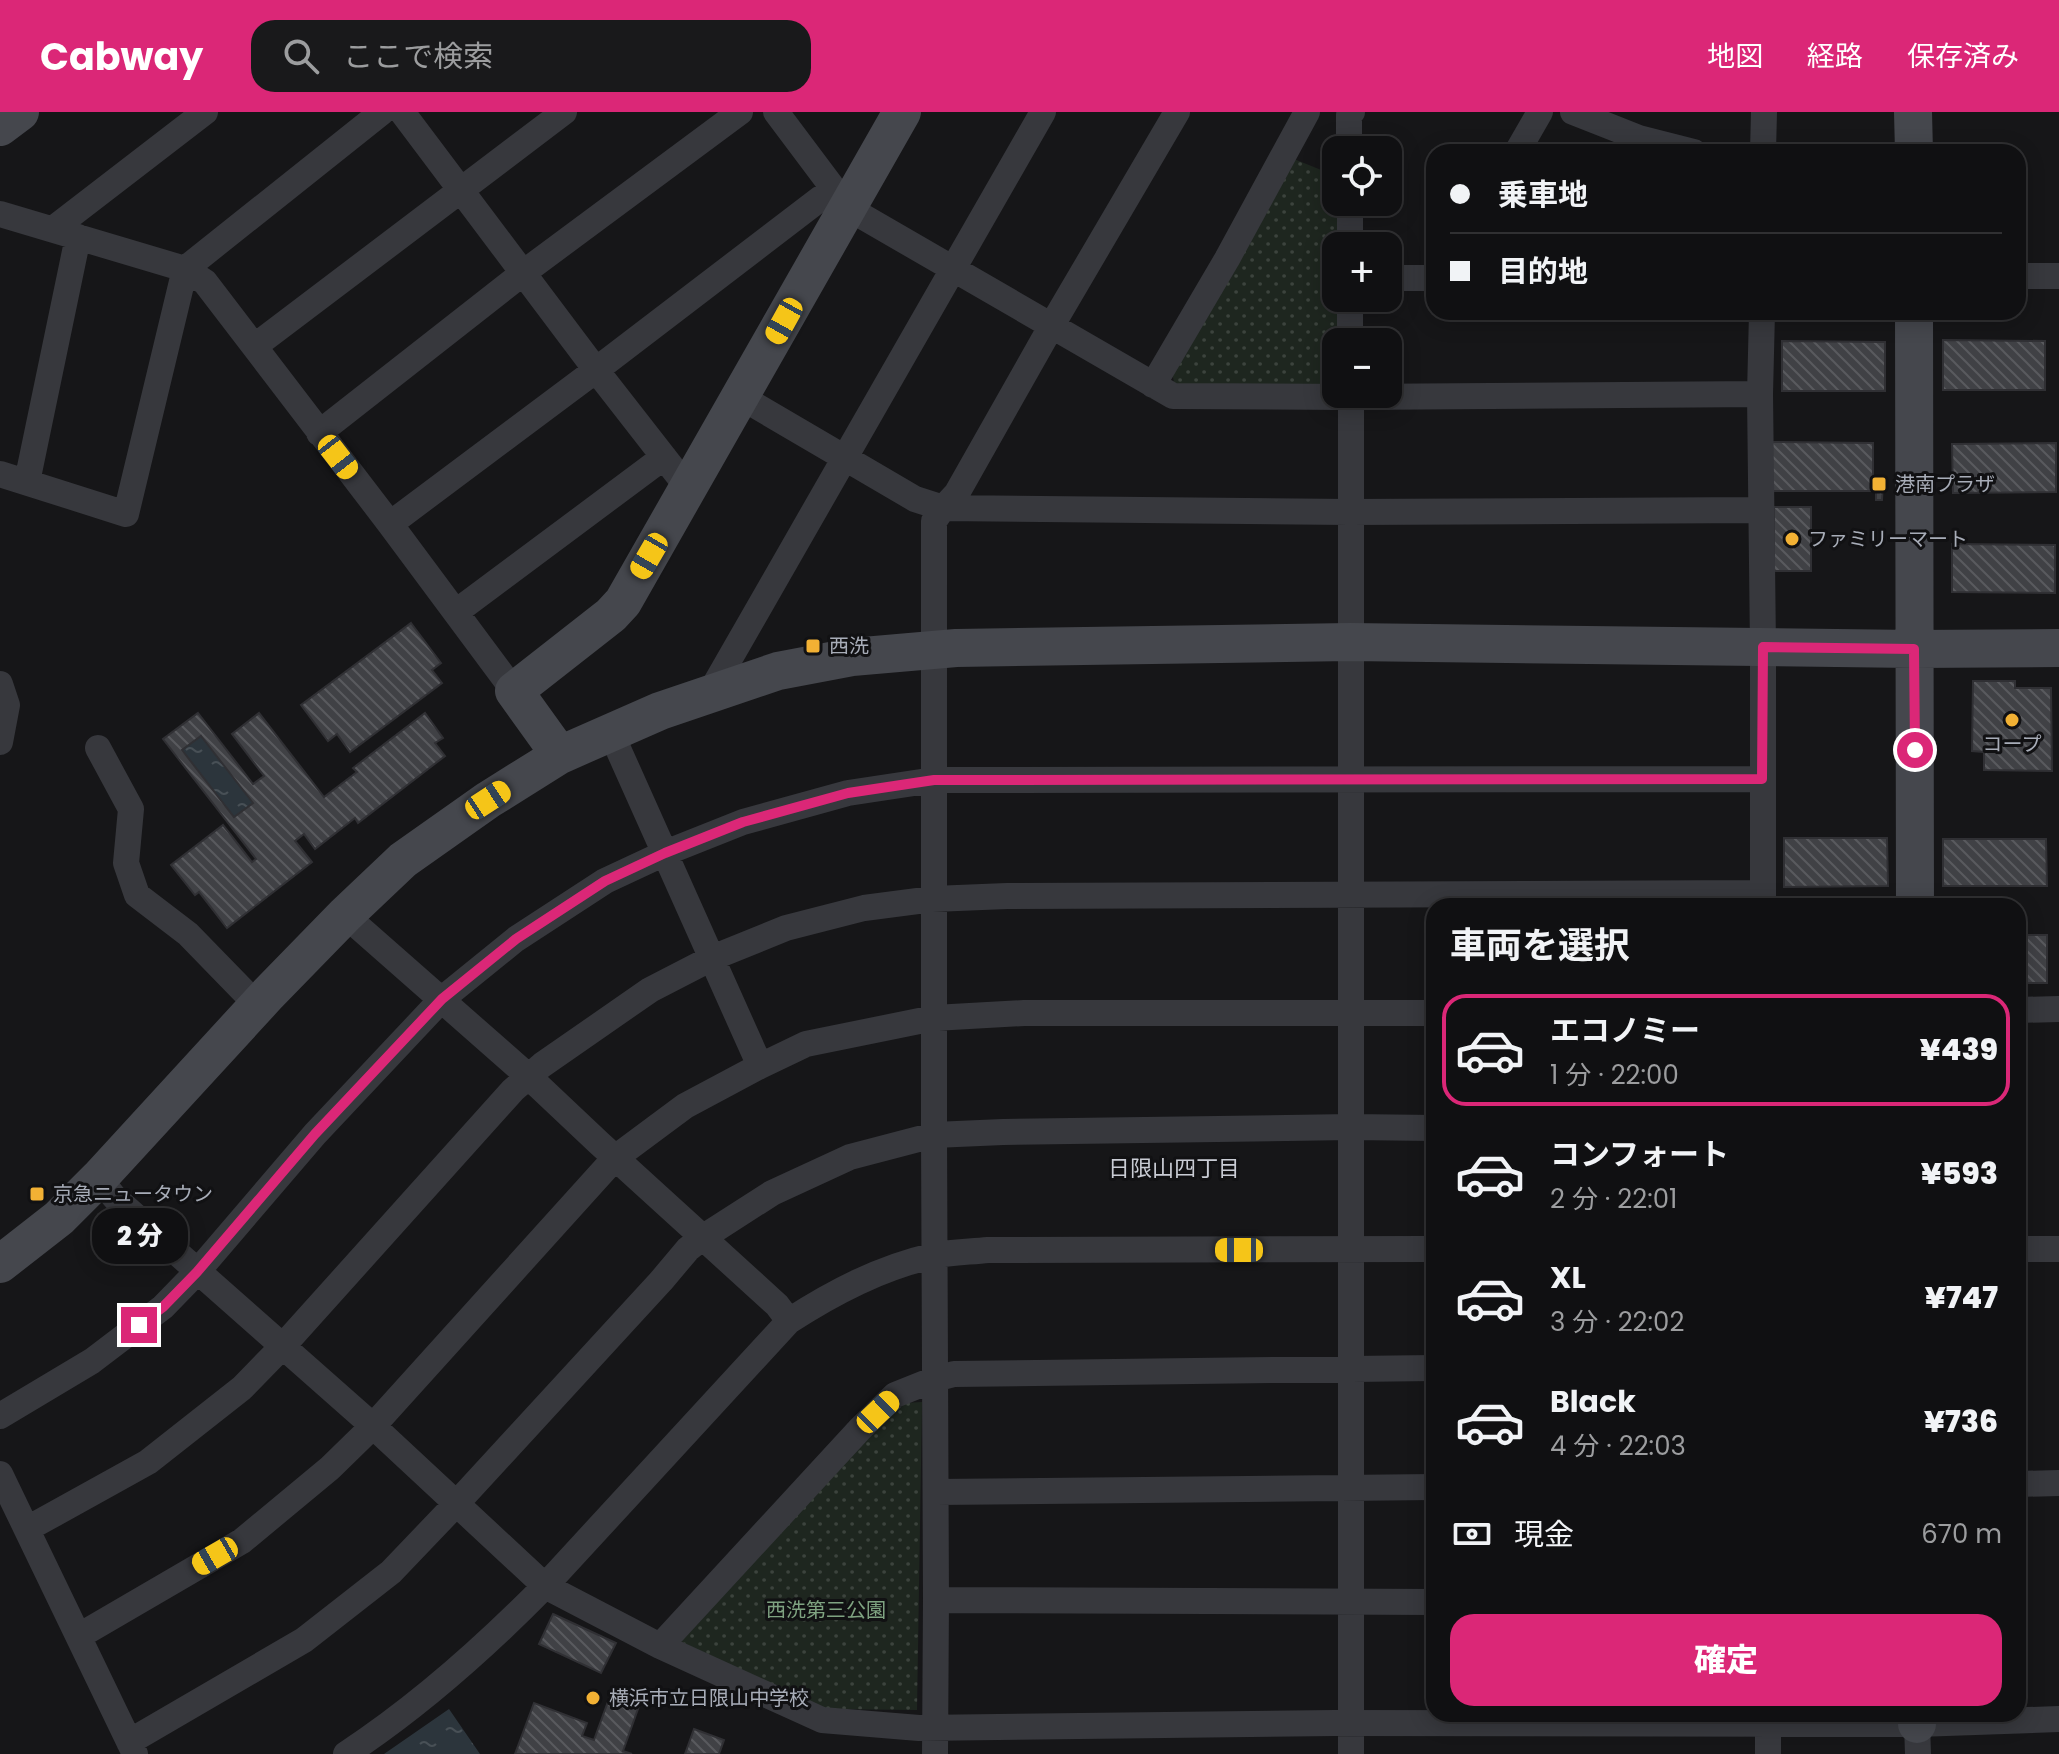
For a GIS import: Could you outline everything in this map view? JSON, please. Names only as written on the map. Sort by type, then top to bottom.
[{"type":"street","points":[[0,127],[20,112]]},
{"type":"street","points":[[27,482],[65,233],[205,112]]},
{"type":"street","points":[[0,474],[126,514],[185,269],[382,112]]},
{"type":"street","points":[[402,112],[688,488]]},
{"type":"street","points":[[255,346],[564,112]]},
{"type":"street","points":[[319,433],[523,273],[740,112]]},
{"type":"street","points":[[776,112],[848,208]]},
{"type":"street","points":[[514,691],[611,615],[623,602],[902,112]]},
{"type":"street","points":[[710,693],[1043,112]]},
{"type":"street","points":[[935,1754],[934,521],[957,493],[1177,112]]},
{"type":"street","points":[[1153,385],[1227,259],[1307,112]]},
{"type":"street","points":[[1522,144],[1540,112]]},
{"type":"street","points":[[1573,112],[1663,144]]},
{"type":"street","points":[[1763,144],[1764,112]]},
{"type":"street","points":[[1913,112],[1914,144]]},
{"type":"street","points":[[1348,113],[1349,136]]},
{"type":"street","points":[[390,524],[821,198],[848,208],[1173,396],[1322,396]]},
{"type":"street","points":[[0,214],[185,269],[205,282],[390,524],[560,755]]},
{"type":"street","points":[[2026,276],[2059,276]]},
{"type":"street","points":[[1402,278],[1426,278]]},
{"type":"street","points":[[1762,320],[1763,898]]},
{"type":"street","points":[[1914,320],[1915,898]]},
{"type":"street","points":[[1402,396],[1760,394]]},
{"type":"street","points":[[741,397],[915,499],[943,508],[1349,512],[1760,510]]},
{"type":"street","points":[[1351,408],[1351,1754]]},
{"type":"street","points":[[456,612],[664,457]]},
{"type":"street","points":[[0,1264],[59,1218],[99,1178],[257,1005],[403,860],[488,800],[560,755],[660,711],[778,671],[852,657],[933,650],[1350,642],[2059,648]]},
{"type":"street","points":[[0,684],[7,705],[0,742]]},
{"type":"street","points":[[611,733],[760,1066]]},
{"type":"street","points":[[98,748],[131,809],[126,863],[137,895],[188,934],[257,1005]]},
{"type":"street","points":[[0,1416],[92,1361],[163,1307],[197,1272],[315,1134],[442,999],[516,939],[605,881],[743,822],[848,793],[934,780],[1762,779]]},
{"type":"street","points":[[27,1529],[148,1462],[242,1388],[528,1076],[650,990],[712,958],[786,928],[864,908],[933,899],[1351,895],[1598,898]]},
{"type":"street","points":[[345,915],[528,1076],[777,1305],[789,1321]]},
{"type":"street","points":[[2026,1010],[2059,1009]]},
{"type":"street","points":[[79,1636],[242,1541],[330,1468],[373,1426],[615,1158],[685,1106],[806,1044],[934,1018],[1024,1013],[1426,1013]]},
{"type":"street","points":[[0,1474],[132,1748],[304,1640],[391,1572],[688,1249],[772,1193],[850,1157],[934,1135],[1034,1131],[1426,1128]]},
{"type":"street","points":[[99,1178],[115,1198],[373,1426],[545,1586],[660,1646],[822,1720],[919,1728],[1434,1722]]},
{"type":"street","points":[[346,1754],[447,1678],[506,1626],[789,1321],[828,1296],[877,1272],[934,1256],[988,1250],[1426,1249]]},
{"type":"street","points":[[2026,1249],[2059,1249]]},
{"type":"street","points":[[660,1646],[895,1395],[935,1379],[954,1374],[1426,1368]]},
{"type":"street","points":[[2026,1484],[2059,1483]]},
{"type":"street","points":[[936,1492],[1426,1487]]},
{"type":"street","points":[[936,1600],[1426,1602]]},
{"type":"street","points":[[2026,1722],[2059,1719]]},
{"type":"street","points":[[1768,1722],[1768,1754]]},
{"type":"street","points":[[1814,1722],[1917,1731],[2024,1722]]},
{"type":"green space","points":[[1294,159],[1322,170],[1322,216],[1338,216],[1338,232],[1322,232],[1322,312],[1339,312],[1340,328],[1322,328],[1322,385],[1180,385],[1174,382],[1172,372]]},
{"type":"green space","name":"西洗第三公園","points":[[922,1402],[917,1710],[820,1709],[682,1642],[681,1633],[873,1424],[904,1403]]},
{"type":"water","points":[[201,736],[253,803],[234,817],[182,750]]},
{"type":"water","points":[[449,1709],[480,1754],[384,1754]]},
{"type":"building","points":[[1943,340],[2045,341],[2045,390],[1943,390]]},
{"type":"building","points":[[1782,341],[1885,342],[1885,391],[1782,391]]},
{"type":"building","points":[[1769,442],[1873,443],[1873,491],[1769,491]]},
{"type":"building","points":[[2056,443],[2056,492],[1953,493],[1952,444]]},
{"type":"building","points":[[1876,480],[1883,481],[1882,500],[1876,500]]},
{"type":"building","name":"ファミリーマート","points":[[1774,507],[1811,507],[1811,571],[1774,571]]},
{"type":"building","points":[[1952,544],[2055,545],[2055,593],[1952,592]]},
{"type":"building","points":[[411,623],[441,663],[432,670],[442,683],[350,752],[337,734],[328,741],[301,705]]},
{"type":"building","name":"コープ","points":[[1973,681],[2015,681],[2015,688],[2051,688],[2052,771],[1984,770],[1984,752],[1972,751]]},
{"type":"building","points":[[198,713],[253,784],[264,776],[232,734],[259,713],[324,797],[357,772],[353,768],[425,713],[443,738],[435,743],[445,756],[358,823],[355,818],[315,849],[304,834],[295,841],[312,862],[227,928],[199,892],[195,895],[171,865],[223,825],[252,862],[256,859],[163,739]],"holes":[[[201,736],[253,803],[234,817],[182,750]]]},
{"type":"building","points":[[1784,838],[1887,838],[1888,886],[1784,887]]},
{"type":"building","points":[[1943,839],[2046,839],[2047,886],[1943,886]]},
{"type":"building","points":[[2026,935],[2047,935],[2047,983],[2026,983]]},
{"type":"building","points":[[553,1614],[616,1643],[601,1673],[539,1644]]},
{"type":"building","points":[[610,1696],[639,1706],[623,1751],[632,1754],[515,1754],[534,1703],[587,1723],[582,1736],[594,1740]]},
{"type":"building","points":[[694,1729],[724,1740],[719,1754],[685,1754]]},
{"type":"place","name":"港南プラザ","points":[[1879,484]]},
{"type":"place","name":"ファミリーマート","points":[[1792,539]]},
{"type":"place","name":"西洗","points":[[813,646]]},
{"type":"place","name":"コープ","points":[[2012,720]]},
{"type":"place","name":"京急ニュータウン","points":[[37,1194]]},
{"type":"place","name":"横浜市立日限山中学校","points":[[593,1698]]},
{"type":"district","name":"日限山四丁目","points":[[1174,1168]]},
{"type":"route","points":[[139,1325],[163,1307],[197,1272],[315,1134],[442,999],[516,939],[605,881],[743,822],[848,793],[934,780],[1762,779],[1763,647],[1914,649],[1915,750]]}]
